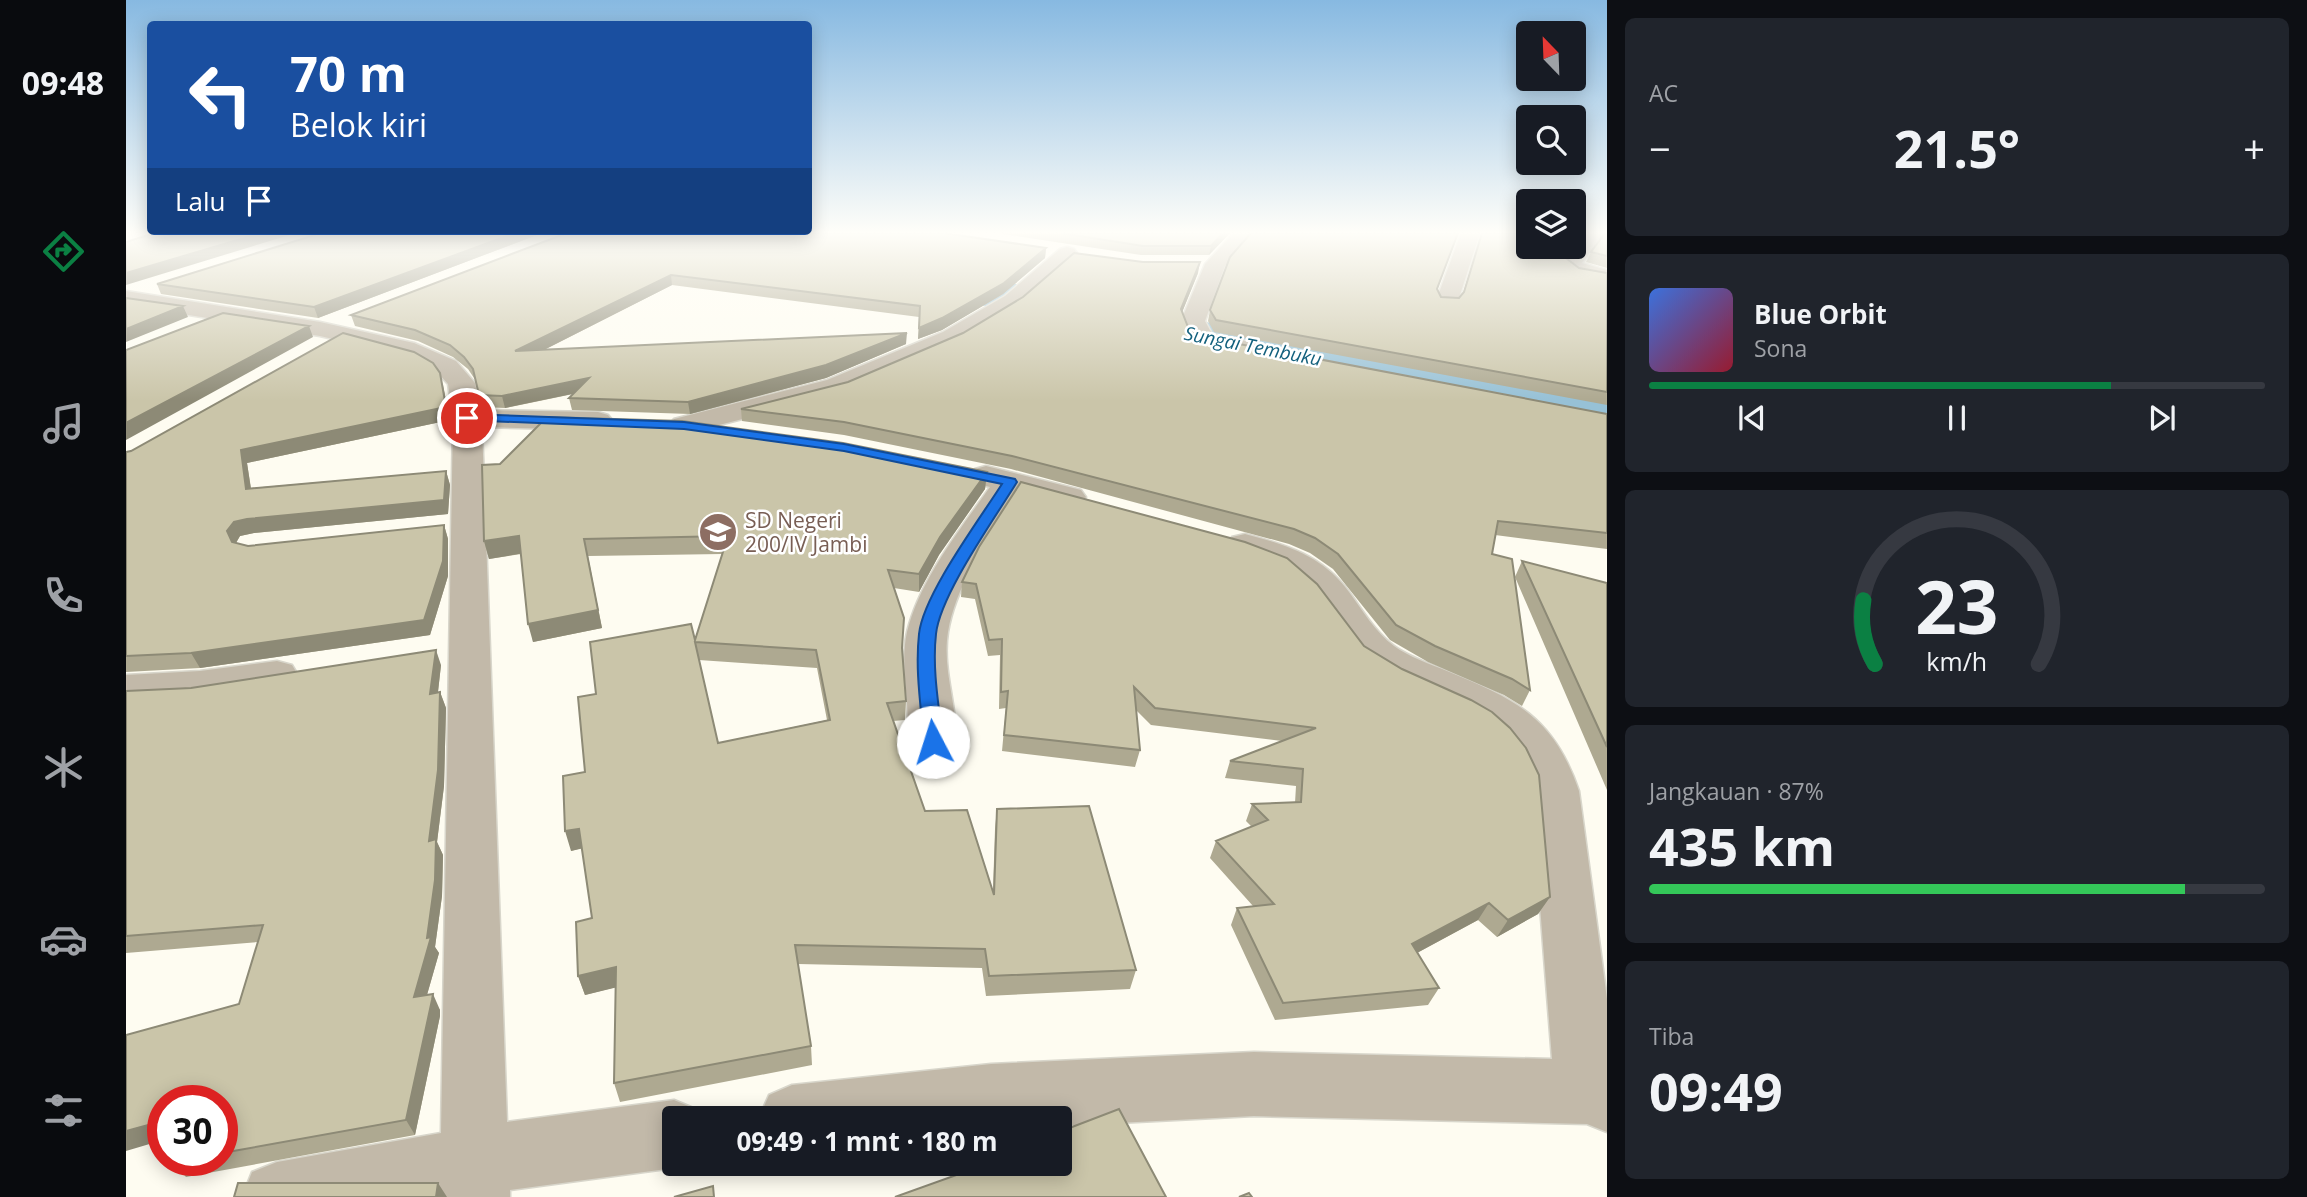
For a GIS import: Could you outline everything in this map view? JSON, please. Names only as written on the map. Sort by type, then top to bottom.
[{"type":"street","points":[[126,297],[150,289]]},
{"type":"street","points":[[658,424],[837,386],[952,337],[1015,299],[1026,289]]},
{"type":"street","points":[[1200,289],[1193,321],[1197,331],[1278,355]]},
{"type":"street","points":[[1447,301],[1451,289]]},
{"type":"street","points":[[126,297],[405,348],[447,367],[461,383],[467,418],[451,527],[452,648],[475,1179]]},
{"type":"street","points":[[188,329],[225,314]]},
{"type":"street","points":[[467,418],[658,424],[764,436]]},
{"type":"street","points":[[959,470],[1103,506]]},
{"type":"street","points":[[933,742],[927,643],[935,604],[1010,482]]},
{"type":"street","points":[[906,1106],[991,1097],[1254,1084],[1597,1096],[1555,791],[1537,748],[1506,719],[1381,657],[1367,646],[1319,580],[1304,567],[1271,553],[1208,534]]},
{"type":"street","points":[[126,690],[200,686],[318,669]]},
{"type":"street","points":[[277,1197],[475,1179],[662,1137]]},
{"type":"building","points":[[190,289],[363,289],[314,307]]},
{"type":"building","points":[[420,289],[643,289],[515,351],[907,333],[826,365],[688,402],[569,398],[589,378],[502,396],[479,395],[473,369],[450,345],[415,330],[351,315]]},
{"type":"building","points":[[782,289],[994,289],[919,328],[920,306]]},
{"type":"building","points":[[1032,289],[1189,289],[1181,309],[1188,327],[1197,336],[1607,414],[1607,533],[1498,521],[1492,554],[1512,559],[1530,690],[1396,625],[1338,554],[1315,538],[1294,529],[1012,456],[844,422],[741,409],[848,382],[963,333]]},
{"type":"building","points":[[1218,289],[1437,289],[1441,297],[1459,298],[1465,289],[1607,289],[1607,392],[1216,320],[1210,310]]},
{"type":"building","points":[[126,298],[183,306],[126,329]]},
{"type":"building","points":[[223,313],[309,326],[126,423],[126,350]]},
{"type":"building","points":[[343,333],[414,352],[433,363],[440,373],[446,407],[241,450],[246,489],[446,471],[444,500],[247,519],[234,522],[227,531],[232,542],[248,546],[444,525],[443,561],[424,620],[191,653],[126,656],[126,452]]},
{"type":"building","points":[[547,417],[682,421],[843,443],[987,472],[940,537],[919,574],[888,570],[904,618],[902,648],[906,701],[887,703],[925,811],[967,810],[994,895],[997,809],[1089,806],[1136,970],[989,976],[985,949],[795,945],[811,1046],[614,1083],[616,967],[578,976],[576,922],[592,918],[579,829],[565,831],[563,776],[585,772],[578,697],[596,694],[590,642],[691,624],[695,640],[728,536],[584,539],[598,610],[528,624],[519,536],[484,541],[482,465],[500,464]],"holes":[[[695,642],[816,650],[830,720],[718,743]]]},
{"type":"building","points":[[1021,482],[1245,542],[1287,558],[1317,584],[1364,646],[1402,669],[1492,712],[1510,728],[1526,748],[1539,775],[1550,897],[1508,920],[1489,903],[1412,944],[1439,988],[1283,1003],[1237,908],[1274,904],[1216,841],[1268,820],[1252,804],[1301,802],[1303,769],[1230,761],[1316,728],[1155,708],[1134,687],[1140,750],[1004,735],[1008,691],[1001,692],[1002,639],[989,640],[976,584],[962,582],[979,547]]},
{"type":"building","points":[[1522,561],[1607,583],[1607,747]]},
{"type":"building","points":[[436,650],[430,694],[440,692],[438,770],[429,841],[436,839],[435,880],[427,938],[431,937],[414,997],[433,994],[406,1120],[238,1150],[238,1085],[147,1085],[147,1125],[126,1131],[126,1035],[239,1004],[263,925],[126,936],[126,691],[191,688]]},
{"type":"building","points":[[1119,1109],[1166,1197],[895,1197],[954,1176],[1072,1176],[1072,1127]]},
{"type":"building","points":[[238,1183],[438,1183],[436,1197],[234,1197]]},
{"type":"building","points":[[713,1186],[714,1197],[674,1197]]},
{"type":"waterway","name":"Sungai Tembuku","points":[[970,289],[1167,330],[1607,412]]},
{"type":"place","name":"SD Negeri 200/IV Jambi","points":[[718,532]]},
{"type":"route","points":[[467,418],[684,425],[844,447],[1010,482],[935,604],[928,633],[927,675],[933,742]]}]
